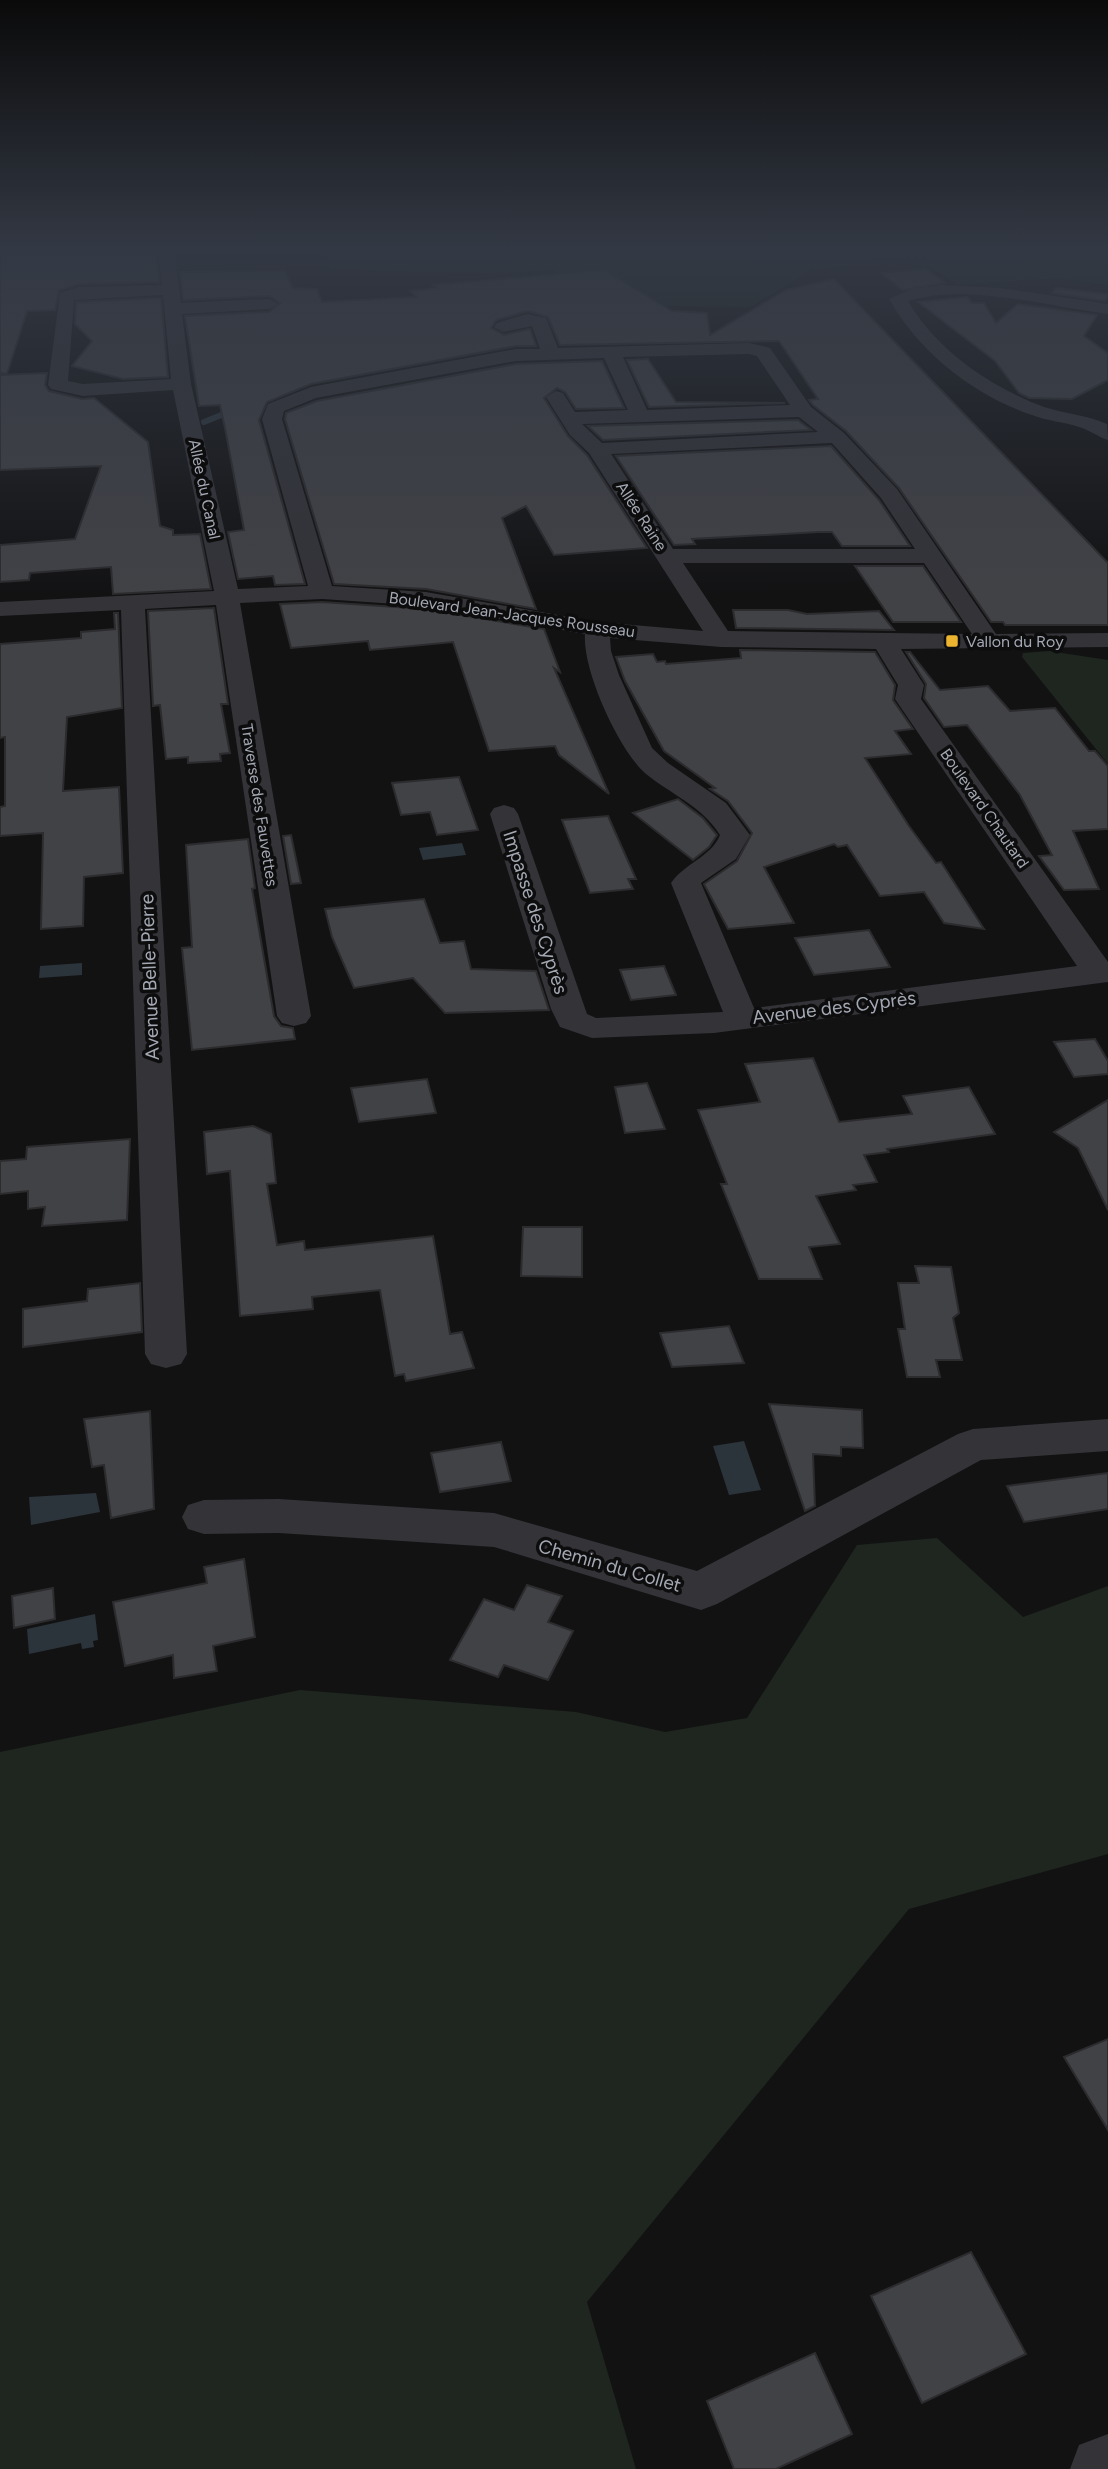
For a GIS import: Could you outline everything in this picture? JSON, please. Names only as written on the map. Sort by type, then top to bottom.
[{"type":"street","points":[[60,364],[58,385],[83,390],[181,384]]},
{"type":"street","name":"Allée du Canal","points":[[179,364],[227,595]]},
{"type":"street","points":[[321,592],[272,419],[275,408],[311,393],[456,364]]},
{"type":"street","points":[[617,364],[640,415]]},
{"type":"street","points":[[772,364],[804,411],[837,438],[889,494],[989,641]]},
{"type":"street","points":[[957,364],[982,383],[1039,412],[1104,427]]},
{"type":"street","name":"Allée Raine","points":[[556,397],[568,418],[597,449],[722,640]]},
{"type":"street","points":[[568,418],[804,411]]},
{"type":"street","points":[[597,449],[837,438]]},
{"type":"street","points":[[668,556],[929,556]]},
{"type":"street","name":"Boulevard Jean-Jacques Rousseau","points":[[0,609],[321,592],[426,599],[598,629],[722,640],[1108,640]]},
{"type":"street","name":"Traverse des Fauvettes","points":[[227,595],[294,1016]]},
{"type":"street","name":"Avenue Belle-Pierre","points":[[133,600],[166,1354]]},
{"type":"street","points":[[598,629],[597,648],[632,736],[645,758],[707,800],[724,815],[735,835],[732,848],[717,861],[691,874],[686,883],[742,1018]]},
{"type":"street","name":"Boulevard Jean-Jacques Rousseau","points":[[1025,640],[1108,654]]},
{"type":"street","name":"Boulevard Chautard","points":[[884,642],[911,685],[908,699],[1103,972]]},
{"type":"street","name":"Impasse des Cyprès","points":[[504,814],[568,1009]]},
{"type":"street","name":"Avenue des Cyprès","points":[[568,1009],[572,1020],[593,1028],[714,1023],[1103,972]]},
{"type":"street","name":"Chemin du Collet","points":[[204,1517],[279,1516],[495,1530],[701,1591],[973,1445],[1108,1435]]},
{"type":"street","points":[[1103,2469],[1108,2467]]},
{"type":"shaded area","points":[[1049,651],[1108,660],[1108,764],[1022,657],[1023,653]]},
{"type":"shaded area","points":[[462,843],[466,855],[423,860],[419,848]]},
{"type":"shaded area","points":[[82,963],[82,975],[39,978],[40,966]]},
{"type":"shaded area","points":[[744,1441],[761,1490],[729,1495],[713,1446]]},
{"type":"shaded area","points":[[96,1493],[100,1512],[31,1525],[29,1497]]},
{"type":"shaded area","points":[[937,1538],[1023,1617],[1108,1586],[1108,1854],[909,1909],[587,2302],[636,2469],[0,2469],[0,1752],[300,1690],[576,1712],[665,1732],[747,1718],[857,1545]]},
{"type":"shaded area","points":[[95,1614],[98,1640],[93,1641],[94,1647],[82,1649],[81,1643],[29,1654],[27,1629]]},
{"type":"building","points":[[0,364],[10,364],[7,374],[0,373]]},
{"type":"building","points":[[167,364],[168,377],[123,379],[72,366]]},
{"type":"building","points":[[193,364],[418,364],[311,384],[267,402],[259,420],[305,584],[275,585],[273,576],[238,579],[228,532],[244,530],[220,405],[199,406]]},
{"type":"building","points":[[515,364],[604,364],[624,408],[576,409],[565,392],[557,388],[544,398],[568,436],[587,455],[647,548],[554,555],[526,506],[502,518],[536,609],[426,589],[334,584],[285,419],[286,413],[317,401]]},
{"type":"building","points":[[629,364],[651,364],[676,402],[785,403],[649,407]]},
{"type":"building","points":[[795,364],[916,364],[1108,563],[1108,625],[1005,625],[1003,622],[991,622],[899,488],[846,431],[809,400],[818,399]]},
{"type":"building","points":[[997,364],[1108,364],[1108,380],[1072,399],[1029,398],[1019,393]]},
{"type":"building","points":[[47,373],[45,385],[49,391],[82,399],[94,398],[148,442],[160,526],[173,530],[173,535],[200,534],[211,589],[113,594],[111,567],[30,573],[29,580],[0,582],[0,545],[75,539],[101,466],[0,470],[0,375]]},
{"type":"building","points":[[798,420],[811,430],[603,440],[588,426]]},
{"type":"building","points":[[831,446],[879,500],[910,546],[842,546],[832,532],[692,539],[695,544],[674,545],[616,456]]},
{"type":"building","points":[[855,566],[923,566],[961,622],[893,622]]},
{"type":"building","points":[[322,602],[426,609],[544,629],[560,672],[554,668],[609,794],[559,755],[555,746],[489,751],[453,642],[370,650],[368,641],[291,648],[280,604]]},
{"type":"building","points":[[214,608],[228,704],[221,704],[230,753],[220,754],[221,761],[188,763],[188,757],[166,759],[160,705],[153,706],[148,611]]},
{"type":"building","points":[[733,610],[788,610],[807,614],[879,611],[894,630],[736,628]]},
{"type":"building","points":[[114,613],[118,613],[122,708],[67,717],[63,791],[119,787],[123,873],[84,877],[83,926],[41,929],[43,833],[0,836],[0,807],[5,806],[5,737],[0,738],[0,644],[81,638],[81,632],[115,629]]},
{"type":"building","points":[[740,650],[875,652],[895,685],[893,700],[913,729],[895,731],[911,754],[865,758],[936,863],[941,862],[984,929],[944,923],[924,892],[880,896],[847,845],[838,847],[834,844],[764,867],[794,923],[728,929],[704,884],[737,861],[752,833],[728,801],[710,789],[715,788],[664,751],[625,681],[616,657],[653,654],[657,662],[665,661],[666,664],[741,658]]},
{"type":"building","points":[[906,652],[910,652],[940,690],[988,686],[1010,711],[1055,708],[1089,751],[1095,751],[1108,766],[1108,829],[1073,831],[1099,889],[1064,890],[1039,856],[1052,855],[1020,795],[967,725],[944,727],[924,698],[926,684]]},
{"type":"building","points":[[459,777],[478,830],[437,835],[430,812],[401,815],[392,783]]},
{"type":"building","points":[[678,799],[703,818],[717,835],[709,847],[693,860],[633,813]]},
{"type":"building","points":[[608,816],[636,879],[628,879],[633,889],[590,893],[562,820]]},
{"type":"building","points":[[291,835],[301,883],[291,884],[283,836]]},
{"type":"building","points":[[248,839],[255,888],[252,889],[274,1016],[281,1026],[293,1028],[295,1039],[192,1050],[182,948],[192,947],[186,845]]},
{"type":"building","points":[[424,899],[440,943],[464,941],[471,969],[536,971],[549,1010],[445,1013],[413,978],[354,988],[332,937],[325,909]]},
{"type":"building","points":[[869,930],[890,967],[814,975],[795,938]]},
{"type":"building","points":[[664,966],[676,995],[631,1000],[620,970]]},
{"type":"building","points":[[1095,1039],[1108,1061],[1108,1074],[1074,1077],[1054,1042]]},
{"type":"building","points":[[813,1058],[839,1122],[912,1114],[903,1096],[969,1087],[995,1134],[887,1149],[889,1152],[864,1155],[877,1182],[853,1185],[856,1190],[816,1196],[840,1244],[809,1247],[822,1279],[759,1279],[721,1184],[727,1184],[698,1110],[760,1102],[745,1064]]},
{"type":"building","points":[[427,1079],[436,1113],[359,1122],[351,1088]]},
{"type":"building","points":[[647,1083],[665,1129],[625,1133],[615,1087]]},
{"type":"building","points":[[1108,1100],[1108,1210],[1078,1148],[1054,1132]]},
{"type":"building","points":[[253,1126],[271,1134],[276,1183],[267,1184],[277,1245],[304,1241],[305,1250],[433,1236],[450,1334],[462,1332],[474,1368],[406,1381],[404,1374],[395,1376],[380,1290],[312,1297],[313,1309],[240,1316],[230,1171],[207,1174],[204,1132]]},
{"type":"building","points":[[130,1139],[127,1220],[42,1226],[45,1207],[28,1209],[28,1191],[0,1194],[0,1161],[26,1159],[27,1147]]},
{"type":"building","points":[[523,1227],[582,1227],[582,1277],[521,1276]]},
{"type":"building","points":[[915,1266],[951,1267],[959,1313],[953,1318],[962,1360],[936,1360],[940,1377],[907,1377],[898,1329],[905,1329],[898,1283],[919,1283]]},
{"type":"building","points":[[140,1283],[142,1332],[23,1347],[23,1309],[87,1301],[88,1289]]},
{"type":"building","points":[[729,1326],[744,1363],[672,1367],[660,1333]]},
{"type":"building","points":[[769,1404],[862,1410],[863,1448],[841,1447],[841,1456],[813,1454],[815,1506],[805,1511]]},
{"type":"building","points":[[150,1411],[154,1509],[111,1518],[104,1465],[92,1467],[84,1419]]},
{"type":"building","points":[[501,1442],[511,1481],[440,1492],[431,1453]]},
{"type":"building","points":[[1108,1473],[1108,1509],[1024,1522],[1007,1486]]},
{"type":"building","points":[[244,1559],[255,1637],[213,1646],[217,1671],[174,1678],[173,1655],[125,1666],[113,1602],[207,1583],[204,1567]]},
{"type":"building","points":[[527,1585],[562,1596],[548,1622],[573,1631],[548,1680],[504,1665],[498,1677],[450,1660],[484,1599],[514,1610]]},
{"type":"building","points":[[53,1588],[55,1619],[14,1628],[12,1596]]},
{"type":"building","points":[[1108,2039],[1108,2130],[1064,2057]]},
{"type":"building","points":[[971,2252],[1026,2354],[922,2403],[871,2296]]},
{"type":"building","points":[[815,2353],[852,2434],[776,2469],[734,2469],[707,2401]]},
{"type":"waterway","points":[[204,422],[236,409]]},
{"type":"place","name":"Vallon du Roy","points":[[952,641]]}]
